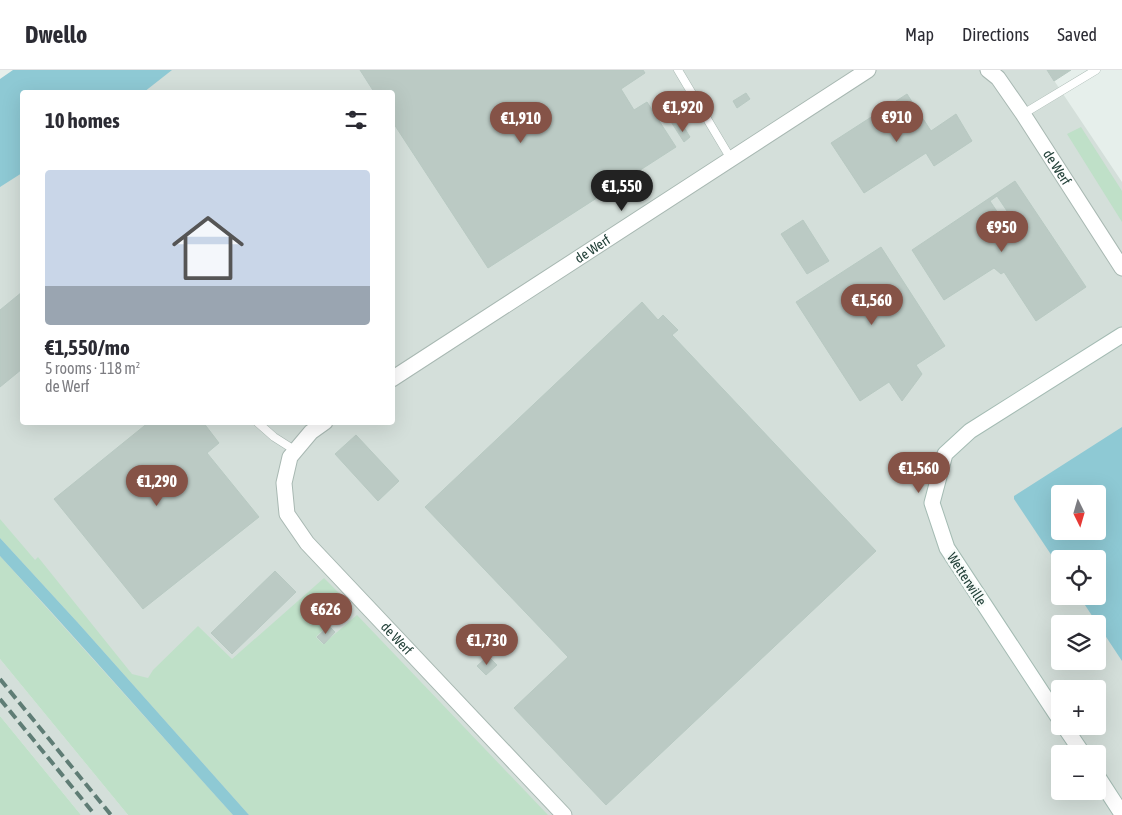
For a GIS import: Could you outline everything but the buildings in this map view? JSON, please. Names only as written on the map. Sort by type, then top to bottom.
[{"type":"street","name":"de Werf","points":[[395,377],[868,70]]},
{"type":"street","name":"de Werf","points":[[988,70],[998,78],[1023,114],[1122,268]]},
{"type":"street","name":"Wetterwille","points":[[1051,706],[947,548],[932,503],[945,454],[970,431],[1122,336]]},
{"type":"street","name":"de Werf","points":[[321,425],[311,432],[290,457],[284,482],[288,514],[306,543],[564,815]]},
{"type":"street","points":[[1106,789],[1122,814]]},
{"type":"lane","points":[[678,70],[731,159]]},
{"type":"lane","points":[[1023,114],[1096,70]]},
{"type":"lane","points":[[260,425],[274,437],[296,451]]},
{"type":"shaded area","points":[[72,70],[1047,70],[1122,182],[1122,444],[1062,485],[1051,485],[1051,493],[1032,506],[1055,550],[1051,550],[1051,605],[1097,605],[1103,615],[1051,615],[1051,670],[1106,670],[1106,619],[1122,644],[1122,815],[209,815],[0,581],[0,116],[20,103],[20,425],[395,425],[395,90],[40,90]]},
{"type":"shaded area","points":[[0,659],[128,815],[81,815],[0,716]]},
{"type":"green space","points":[[1081,127],[1122,191],[1122,222],[1067,134]]},
{"type":"green space","points":[[0,519],[35,560],[38,557],[132,674],[148,678],[153,670],[198,626],[232,659],[324,578],[346,600],[342,611],[316,637],[323,644],[357,615],[548,815],[249,815],[0,538]]},
{"type":"green space","points":[[0,556],[233,815],[128,815],[0,659]]},
{"type":"green space","points":[[0,716],[81,815],[0,815]]},
{"type":"water","points":[[13,70],[172,70],[147,90],[20,90],[20,174],[0,187],[0,79]]},
{"type":"water","points":[[1122,427],[1122,661],[1106,637],[1106,615],[1092,615],[1085,605],[1106,605],[1106,550],[1051,550],[1051,554],[1014,499],[1014,496]]},
{"type":"water","points":[[0,538],[249,815],[233,815],[0,556]]},
{"type":"railway","points":[[0,679],[111,815]]},
{"type":"railway","points":[[0,699],[95,815]]}]
